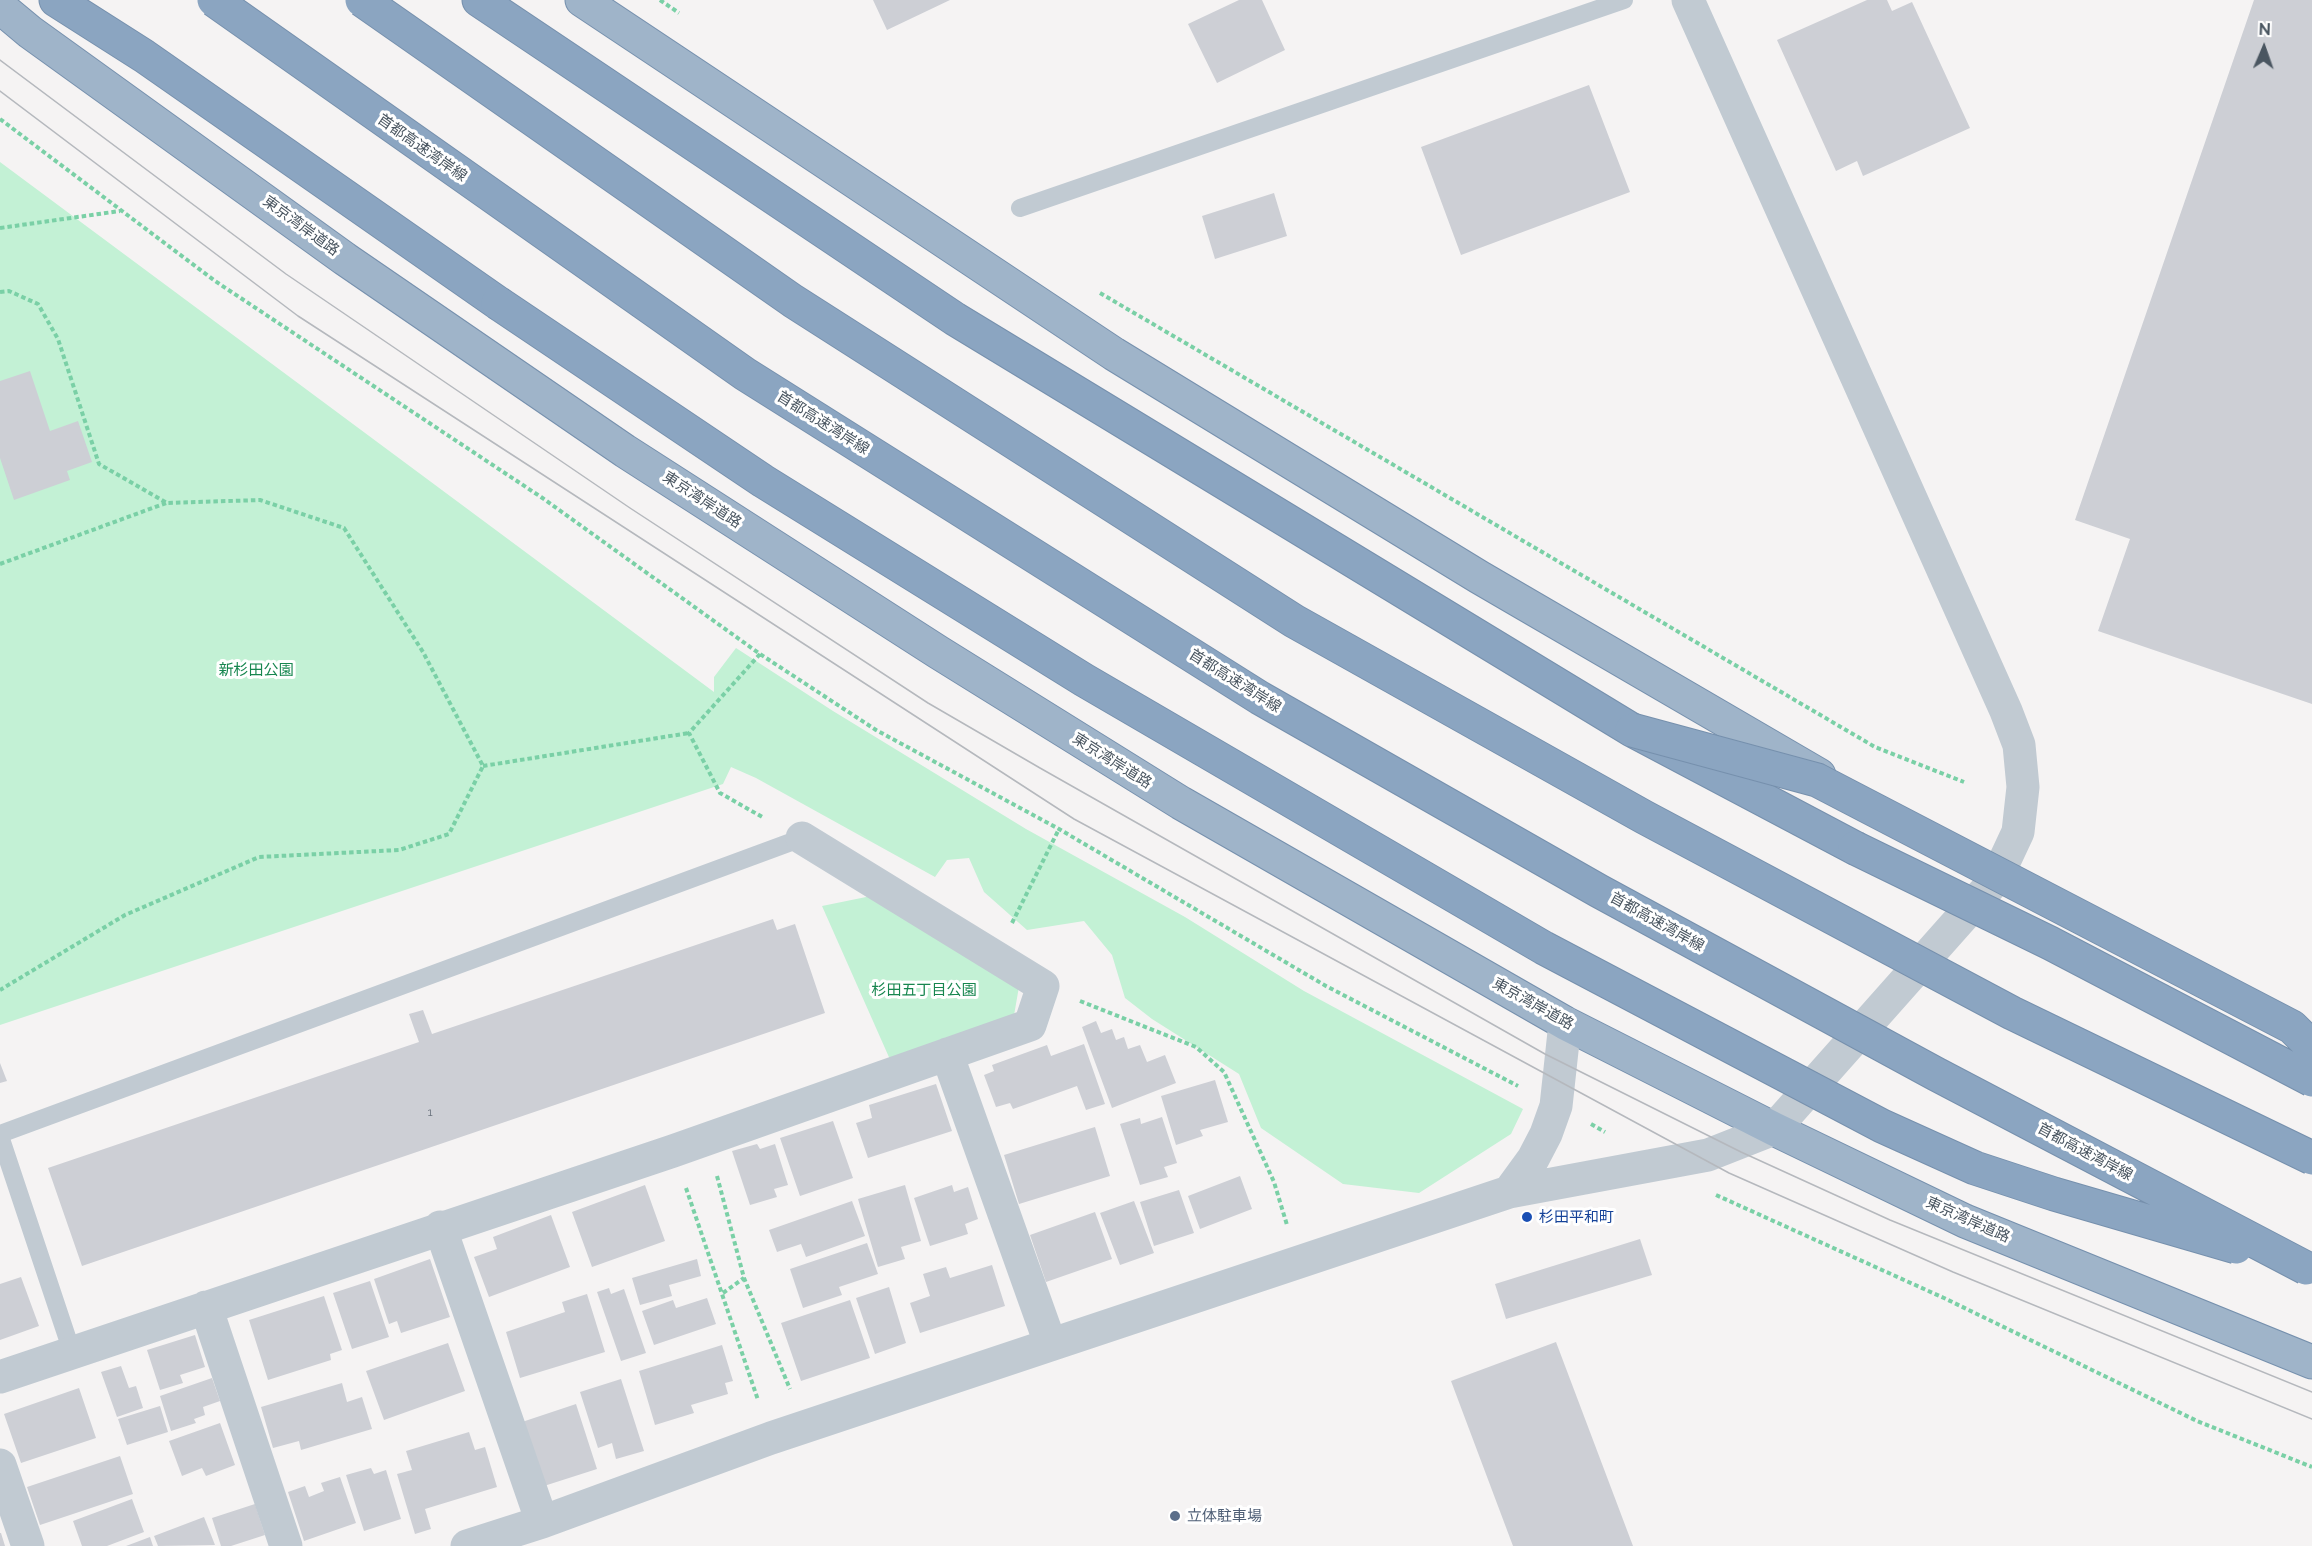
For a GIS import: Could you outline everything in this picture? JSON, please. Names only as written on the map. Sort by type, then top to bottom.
[{"type":"highway","points":[[56,0],[144,56],[498,303],[763,480],[1074,674],[1544,948],[1882,1126],[1976,1168],[2054,1194],[2309,1269]]},
{"type":"highway","name":"首都高速湾岸線","points":[[214,0],[745,374],[1260,698],[1599,891],[1936,1074],[2309,1269]]},
{"type":"highway","points":[[362,0],[793,301],[1294,621],[1644,817],[2012,1013],[2312,1158]]},
{"type":"highway","points":[[479,0],[955,319],[1632,730],[1855,848],[2050,943],[2312,1080]]},
{"type":"highway","points":[[582,0],[1114,354],[1479,577],[1996,879],[2312,1034]]},
{"type":"highway","name":"東京湾岸道路","points":[[0,7],[30,32],[345,259],[635,457],[938,652],[1181,803],[1565,1023],[1774,1129],[1965,1221],[2312,1362]]},
{"type":"highway","points":[[1632,730],[1817,780],[2292,1027],[2312,1047]]},
{"type":"street","points":[[467,1546],[542,1522],[771,1437],[806,1428],[1050,1343],[1509,1192],[1667,1165],[1708,1155],[1774,1129],[1996,879],[2018,832],[2023,787],[2019,746],[1688,0]]},
{"type":"street","points":[[0,1377],[440,1227],[673,1151],[706,1137],[1030,1025],[1043,986],[802,838]]},
{"type":"street","points":[[1509,1192],[1538,1151],[1556,1106],[1565,1023]]},
{"type":"street","points":[[947,1053],[1050,1343]]},
{"type":"street","points":[[440,1227],[542,1522]]},
{"type":"street","points":[[206,1306],[286,1546]]},
{"type":"street","points":[[0,1466],[28,1546]]},
{"type":"lane","points":[[1020,208],[1624,0]]},
{"type":"lane","points":[[72,1352],[0,1135],[802,838]]},
{"type":"path","points":[[660,0],[689,20]]},
{"type":"path","points":[[0,119],[215,281],[541,497],[760,654],[876,730],[1059,829],[1326,986],[1606,1132]]},
{"type":"path","points":[[0,228],[120,211]]},
{"type":"path","points":[[1091,288],[1875,747],[1964,782]]},
{"type":"path","points":[[0,292],[9,291],[38,304],[58,339],[99,464],[167,503]]},
{"type":"path","points":[[0,564],[167,503],[260,500],[344,528],[423,652],[483,766]]},
{"type":"path","points":[[483,766],[689,733],[760,654]]},
{"type":"path","points":[[689,733],[720,793],[802,838]]},
{"type":"path","points":[[0,990],[125,915],[259,857],[399,850],[449,834],[483,766]]},
{"type":"path","points":[[1007,933],[1059,829]]},
{"type":"path","points":[[1043,986],[1196,1047],[1224,1072],[1274,1182],[1298,1260]]},
{"type":"path","points":[[706,1137],[744,1278],[806,1428]]},
{"type":"path","points":[[673,1151],[771,1437]]},
{"type":"path","points":[[1667,1165],[1705,1190],[1747,1212],[1944,1298],[2197,1421],[2312,1467]]},
{"type":"path","points":[[723,1293],[744,1278]]},
{"type":"green space","name":"新杉田公園","points":[[0,162],[714,692],[714,677],[736,648],[833,711],[1026,829],[1185,917],[1304,991],[1523,1109],[1511,1134],[1419,1193],[1343,1184],[1261,1128],[1239,1074],[1152,1019],[1125,998],[1112,955],[1084,921],[1027,930],[984,892],[969,858],[947,860],[935,877],[756,778],[731,767],[723,784],[0,1025]]},
{"type":"green space","name":"杉田五丁目公園","points":[[871,896],[1021,975],[1012,1027],[892,1064],[822,906]]},
{"type":"building","points":[[873,0],[950,0],[887,30]]},
{"type":"building","points":[[1239,0],[1262,0],[1285,50],[1217,83],[1188,24]]},
{"type":"building","points":[[1867,0],[1887,0],[1892,11],[1912,2],[1970,128],[1863,176],[1857,161],[1836,171],[1777,40]]},
{"type":"building","points":[[2254,0],[2312,0],[2312,704],[2098,631],[2130,539],[2075,520]]},
{"type":"building","points":[[1589,85],[1630,192],[1461,255],[1421,147]]},
{"type":"building","points":[[1274,193],[1287,236],[1215,259],[1202,216]]},
{"type":"building","points":[[30,371],[50,431],[78,421],[92,462],[67,471],[70,480],[14,500],[0,458],[0,381]]},
{"type":"building","points":[[773,919],[777,930],[795,924],[825,1013],[82,1266],[48,1168],[419,1042],[409,1014],[423,1010],[432,1034]]},
{"type":"building","points":[[1096,1021],[1101,1033],[1112,1029],[1116,1040],[1124,1037],[1128,1049],[1140,1045],[1147,1062],[1165,1055],[1176,1083],[1112,1108],[1082,1027]]},
{"type":"building","points":[[1084,1044],[1105,1104],[1086,1110],[1077,1086],[1013,1109],[1010,1103],[996,1107],[984,1075],[994,1071],[992,1065],[1047,1045],[1051,1056]]},
{"type":"building","points":[[0,1063],[7,1081],[0,1083]]},
{"type":"building","points":[[1215,1080],[1228,1122],[1200,1130],[1203,1136],[1176,1145],[1161,1096]]},
{"type":"building","points":[[936,1084],[952,1131],[868,1158],[856,1123],[872,1118],[869,1105]]},
{"type":"building","points":[[1162,1117],[1177,1163],[1164,1167],[1168,1177],[1140,1185],[1120,1124],[1140,1118],[1141,1124]]},
{"type":"building","points":[[833,1121],[853,1178],[800,1196],[780,1138]]},
{"type":"building","points":[[1095,1127],[1110,1176],[1019,1204],[1004,1155]]},
{"type":"building","points":[[757,1144],[760,1149],[775,1144],[788,1185],[774,1189],[777,1197],[750,1205],[732,1151]]},
{"type":"building","points":[[1240,1176],[1252,1209],[1200,1229],[1188,1196]]},
{"type":"building","points":[[645,1185],[665,1241],[592,1267],[572,1212]]},
{"type":"building","points":[[905,1185],[921,1241],[901,1247],[905,1259],[878,1267],[858,1199]]},
{"type":"building","points":[[952,1185],[954,1192],[968,1187],[978,1219],[965,1224],[968,1234],[930,1246],[914,1198]]},
{"type":"building","points":[[1179,1190],[1194,1233],[1154,1246],[1140,1202]]},
{"type":"building","points":[[852,1201],[865,1236],[806,1257],[801,1244],[777,1252],[769,1230]]},
{"type":"building","points":[[1134,1201],[1154,1253],[1120,1265],[1100,1213]]},
{"type":"building","points":[[1095,1212],[1112,1259],[1046,1282],[1030,1235]]},
{"type":"building","points":[[551,1215],[570,1267],[489,1297],[474,1257],[497,1249],[493,1237]]},
{"type":"building","points":[[1640,1239],[1652,1275],[1506,1319],[1495,1284]]},
{"type":"building","points":[[867,1243],[878,1274],[839,1287],[842,1295],[803,1308],[790,1269]]},
{"type":"building","points":[[430,1259],[450,1317],[401,1333],[397,1321],[389,1324],[374,1279]]},
{"type":"building","points":[[697,1259],[701,1276],[669,1285],[672,1296],[640,1305],[632,1278]]},
{"type":"building","points":[[992,1265],[1005,1306],[920,1333],[910,1303],[930,1296],[923,1274],[946,1267],[950,1278]]},
{"type":"building","points":[[21,1277],[39,1326],[0,1340],[0,1284]]},
{"type":"building","points":[[370,1281],[389,1337],[352,1349],[333,1293]]},
{"type":"building","points":[[889,1287],[906,1343],[875,1354],[856,1298]]},
{"type":"building","points":[[609,1288],[611,1294],[624,1289],[646,1353],[621,1361],[597,1292]]},
{"type":"building","points":[[587,1294],[605,1352],[520,1378],[506,1332],[565,1312],[562,1302]]},
{"type":"building","points":[[324,1296],[342,1350],[330,1354],[331,1360],[268,1380],[249,1320]]},
{"type":"building","points":[[707,1298],[716,1324],[654,1345],[642,1311],[673,1300],[676,1308]]},
{"type":"building","points":[[850,1300],[870,1358],[801,1381],[781,1323]]},
{"type":"building","points":[[195,1335],[205,1367],[180,1375],[183,1383],[160,1390],[147,1350]]},
{"type":"building","points":[[1556,1342],[1633,1546],[1513,1546],[1451,1381]]},
{"type":"building","points":[[448,1343],[465,1391],[384,1420],[366,1371]]},
{"type":"building","points":[[722,1345],[733,1381],[725,1383],[728,1394],[691,1405],[694,1413],[655,1425],[639,1371]]},
{"type":"building","points":[[121,1366],[129,1388],[136,1386],[143,1408],[117,1417],[101,1372]]},
{"type":"building","points":[[212,1378],[220,1401],[203,1407],[205,1415],[194,1419],[196,1423],[171,1431],[160,1396]]},
{"type":"building","points":[[621,1379],[644,1451],[616,1459],[612,1443],[598,1448],[580,1392]]},
{"type":"building","points":[[342,1383],[347,1402],[362,1397],[372,1429],[301,1450],[299,1441],[273,1448],[261,1407]]},
{"type":"building","points":[[79,1388],[96,1438],[21,1463],[4,1414]]},
{"type":"building","points":[[576,1404],[597,1469],[544,1486],[522,1422]]},
{"type":"building","points":[[160,1406],[168,1432],[127,1445],[118,1419]]},
{"type":"building","points":[[220,1423],[235,1465],[206,1476],[202,1468],[182,1476],[169,1441]]},
{"type":"building","points":[[469,1432],[475,1450],[485,1447],[497,1487],[425,1509],[431,1529],[415,1534],[397,1474],[412,1470],[406,1451]]},
{"type":"building","points":[[120,1456],[133,1494],[40,1525],[27,1487]]},
{"type":"building","points":[[371,1468],[374,1474],[386,1470],[401,1519],[364,1531],[346,1475]]},
{"type":"building","points":[[340,1477],[356,1523],[304,1541],[288,1492],[305,1486],[309,1497],[324,1491],[321,1483]]},
{"type":"building","points":[[132,1499],[144,1532],[107,1546],[82,1546],[73,1521]]},
{"type":"building","points":[[255,1504],[265,1535],[231,1546],[221,1546],[212,1518]]},
{"type":"building","points":[[204,1517],[215,1545],[158,1546],[154,1536]]},
{"type":"building","points":[[1,1533],[5,1546],[0,1546]]},
{"type":"building","points":[[150,1537],[153,1546],[126,1546]]},
{"type":"tram line","points":[[0,60],[286,274],[630,508],[928,703],[1040,768],[1545,1054],[1741,1152],[1890,1220],[2312,1392]]},
{"type":"tram line","points":[[0,91],[298,316],[1074,819],[1729,1173],[1953,1272],[2312,1419]]},
{"type":"place","name":"杉田平和町","points":[[1527,1217]]},
{"type":"place","name":"立体駐車場","points":[[1175,1516]]}]
